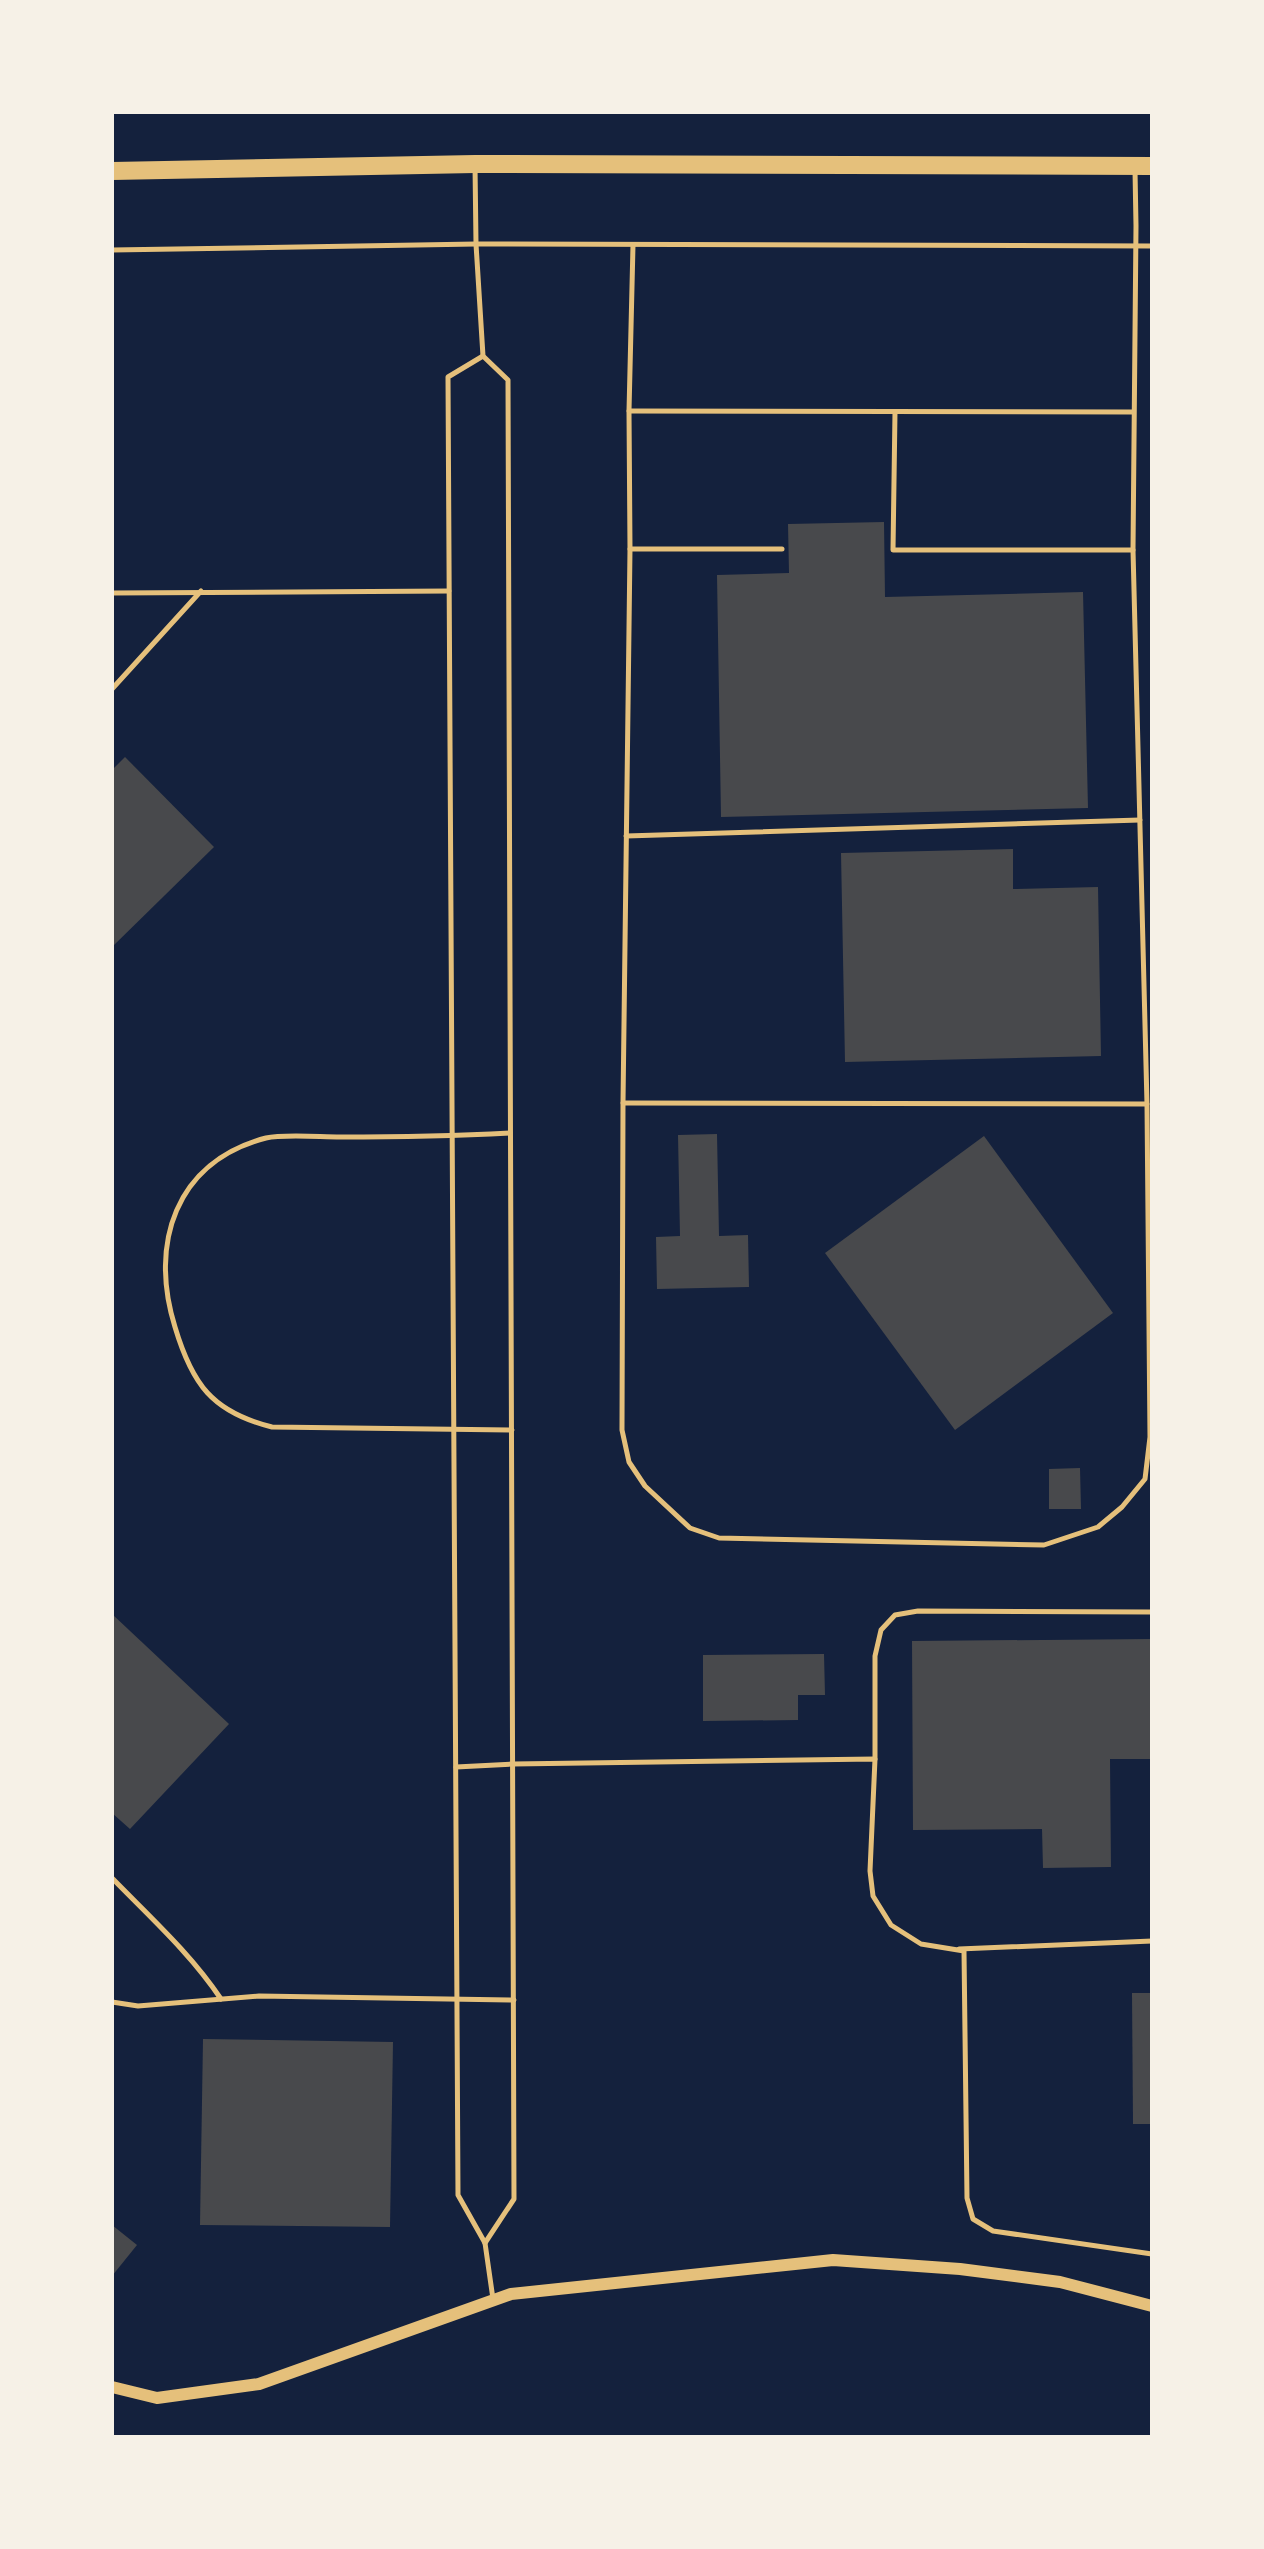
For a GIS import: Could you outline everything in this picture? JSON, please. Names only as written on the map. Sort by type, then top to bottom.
[{"type":"main road","points":[[112,171],[475,164],[1143,166]]},
{"type":"street","points":[[112,2387],[157,2398],[259,2384],[511,2294],[833,2260],[960,2269],[1060,2282],[1152,2306]]},
{"type":"lane","points":[[475,164],[476,244],[483,356],[508,380],[514,2199],[485,2243]]},
{"type":"lane","points":[[633,245],[623,1103],[622,1430],[629,1462],[645,1486],[690,1528],[719,1538],[1044,1545],[1098,1527],[1122,1507],[1144,1479],[1150,1437],[1147,1104],[1133,550],[1136,246],[1143,166]]},
{"type":"lane","points":[[112,250],[476,244],[1152,246]]},
{"type":"lane","points":[[483,356],[448,377],[453,1430],[458,2195],[485,2243],[493,2300]]},
{"type":"lane","points":[[629,411],[1133,412]]},
{"type":"lane","points":[[895,412],[893,550],[1133,550]]},
{"type":"lane","points":[[630,549],[782,549]]},
{"type":"lane","points":[[112,689],[201,591]]},
{"type":"lane","points":[[112,593],[449,592]]},
{"type":"lane","points":[[626,836],[1140,820]]},
{"type":"lane","points":[[623,1103],[1147,1104]]},
{"type":"lane","points":[[510,1133],[267,1138],[221,1157],[194,1179],[178,1204],[167,1241],[166,1275],[168,1306],[191,1371],[214,1401],[244,1420],[272,1427],[512,1430]]},
{"type":"lane","points":[[1152,1612],[918,1611],[895,1615],[881,1630],[875,1656],[875,1759],[870,1871],[873,1896],[891,1925],[921,1944],[964,1951],[967,2198],[973,2219],[993,2231],[1152,2254]]},
{"type":"lane","points":[[456,1767],[875,1759]]},
{"type":"lane","points":[[112,1878],[193,1961],[221,1999]]},
{"type":"lane","points":[[949,1950],[1152,1941]]},
{"type":"lane","points":[[112,2002],[138,2006],[259,1996],[457,1997],[513,2000]]},
{"type":"building","points":[[884,522],[885,597],[1083,592],[1088,808],[721,817],[717,575],[789,573],[788,524]]},
{"type":"building","points":[[125,757],[214,847],[112,947],[112,770]]},
{"type":"building","points":[[1013,849],[1013,889],[1098,887],[1101,1056],[845,1062],[841,853]]},
{"type":"building","points":[[717,1134],[719,1236],[748,1235],[749,1287],[657,1289],[656,1237],[680,1236],[678,1135]]},
{"type":"building","points":[[984,1136],[1113,1313],[955,1430],[825,1253]]},
{"type":"building","points":[[1080,1468],[1081,1509],[1049,1509],[1049,1469]]},
{"type":"building","points":[[112,1614],[229,1724],[130,1829],[112,1813]]},
{"type":"building","points":[[1152,1639],[1152,1759],[1110,1759],[1111,1867],[1043,1868],[1042,1829],[913,1830],[912,1641]]},
{"type":"building","points":[[824,1654],[825,1695],[798,1695],[798,1720],[703,1721],[703,1655]]},
{"type":"building","points":[[1132,1993],[1152,1993],[1152,2124],[1133,2124]]},
{"type":"building","points":[[203,2039],[393,2042],[390,2227],[200,2225]]},
{"type":"building","points":[[112,2225],[137,2245],[112,2276]]}]
